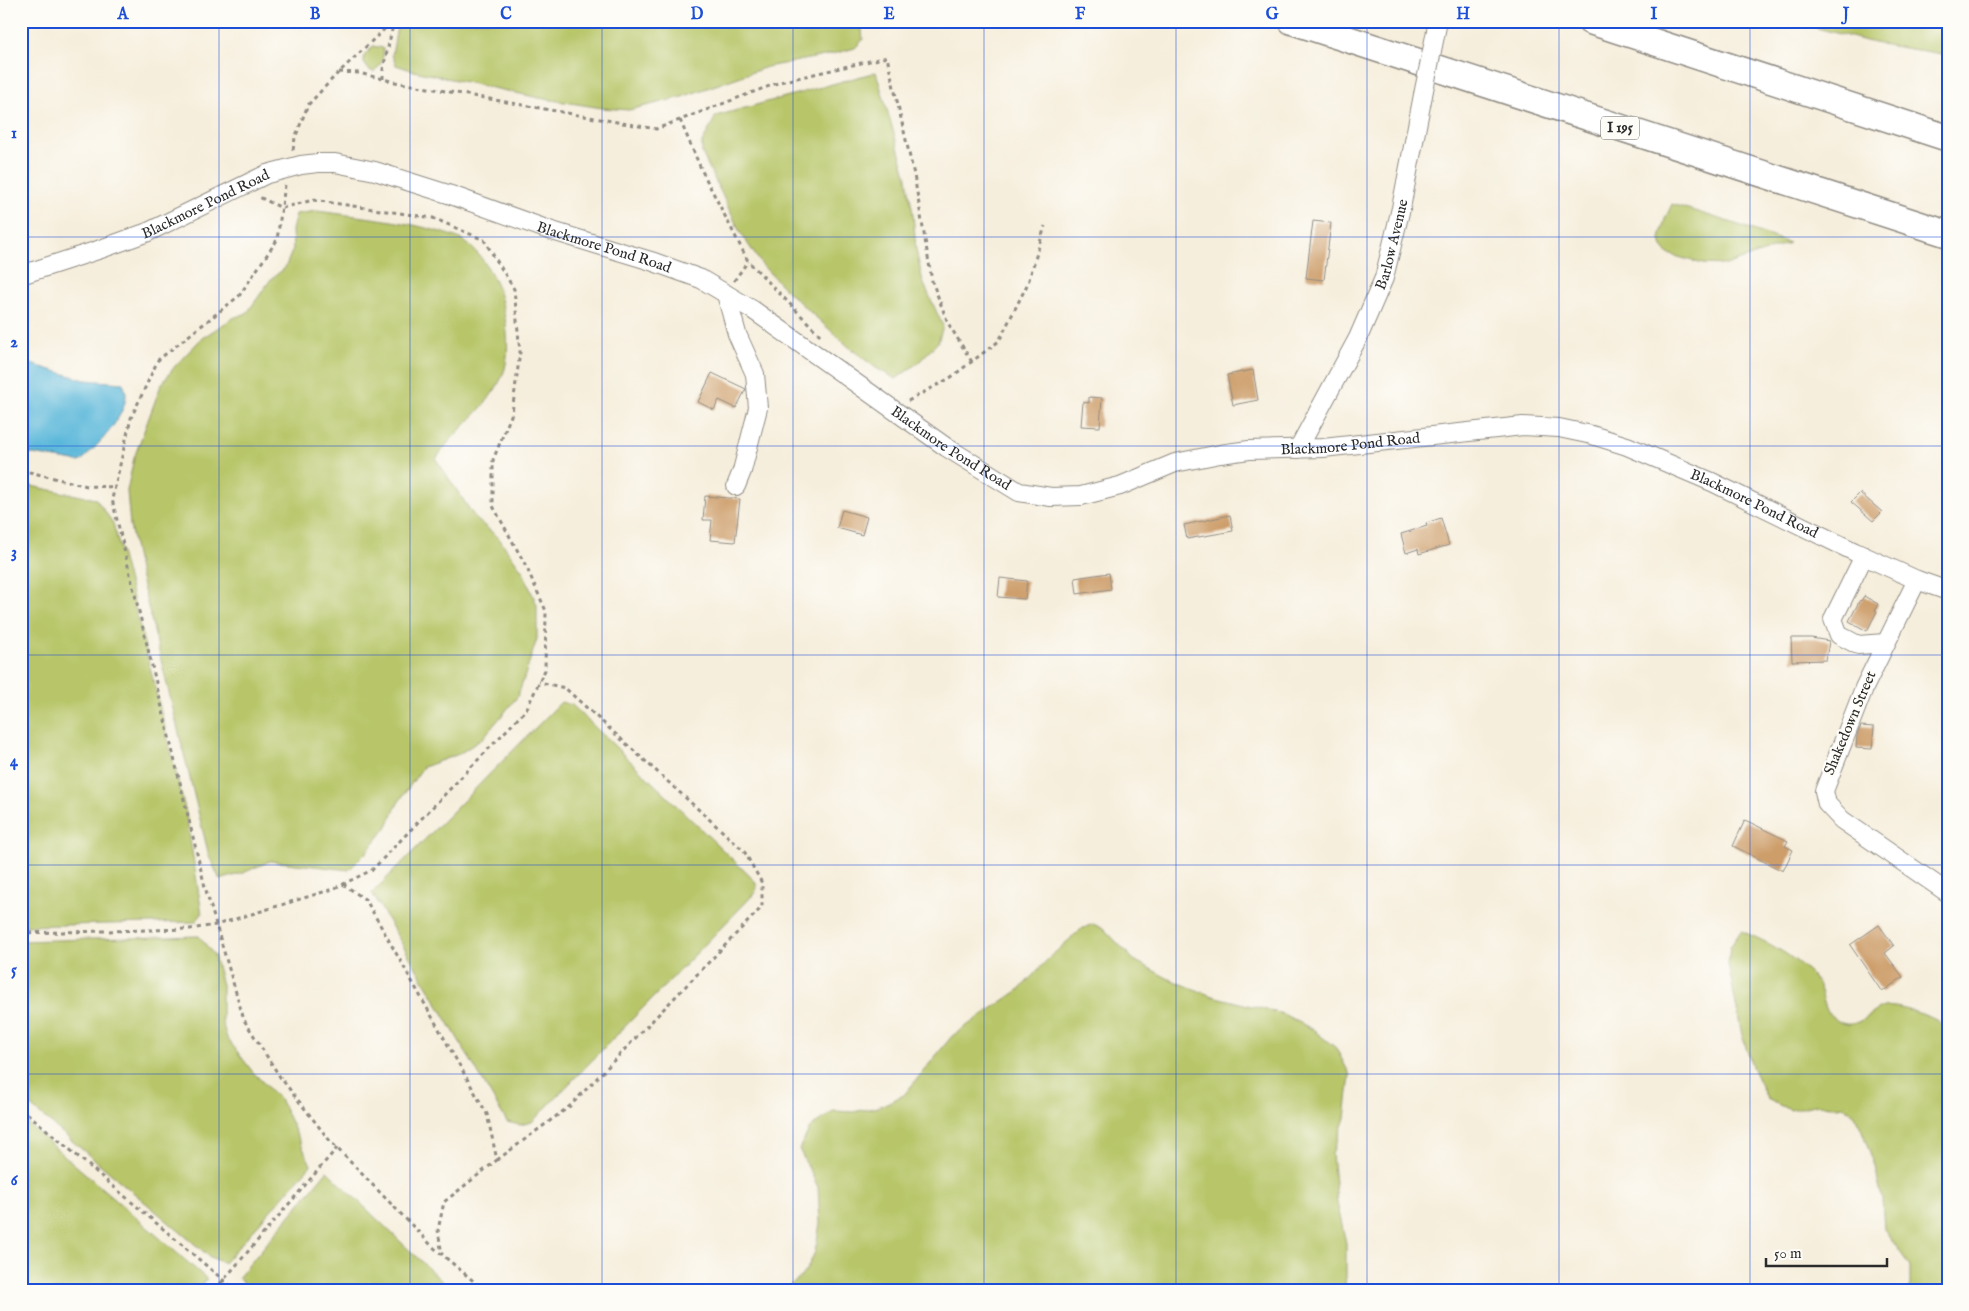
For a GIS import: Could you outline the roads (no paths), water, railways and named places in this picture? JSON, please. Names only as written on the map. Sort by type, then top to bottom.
[{"type":"highway","name":"I 195","points":[[1292,21],[1948,234]]},
{"type":"highway","points":[[1590,21],[1948,138]]},
{"type":"street","name":"Barlow Avenue","points":[[1298,449],[1358,338],[1384,278],[1401,208],[1438,21]]},
{"type":"street","name":"Blackmore Pond Road","points":[[21,275],[148,232],[267,174],[318,163],[336,163],[375,171],[701,278],[753,310],[946,447],[1019,492],[1051,497],[1080,496],[1120,486],[1175,464],[1249,450],[1323,448],[1522,426],[1559,428],[1592,435],[1627,446],[1712,482],[1917,580],[1948,591]]},
{"type":"street","points":[[726,294],[737,334],[755,374],[758,408],[736,486]]},
{"type":"street","points":[[1864,556],[1833,619],[1839,635],[1858,645],[1885,643]]},
{"type":"street","name":"Shakedown Street","points":[[1917,580],[1851,717],[1826,783],[1825,796],[1832,811],[1842,820],[1948,893]]},
{"type":"water","points":[[21,361],[85,380],[123,383],[126,394],[121,413],[109,431],[80,462],[21,452]]}]
